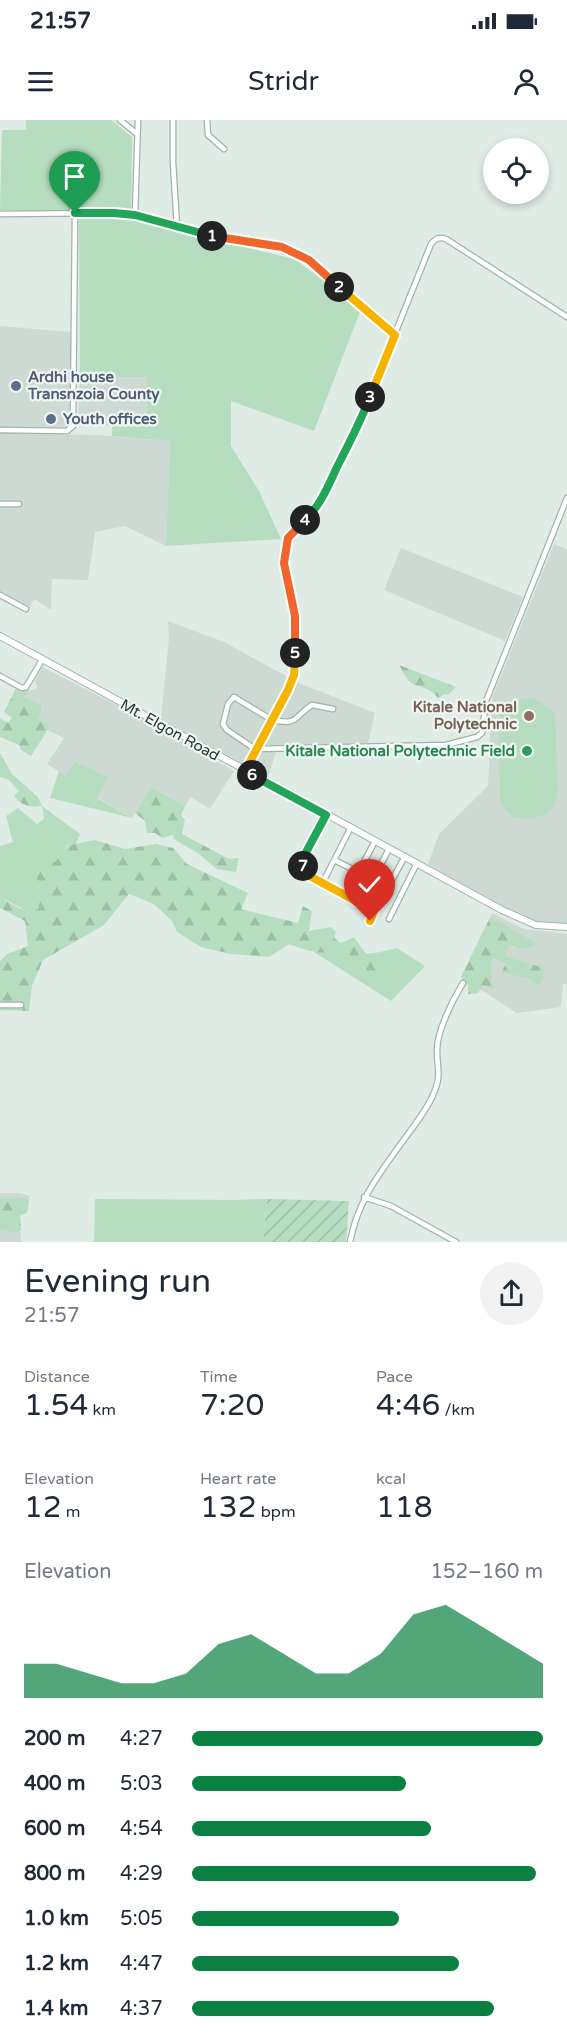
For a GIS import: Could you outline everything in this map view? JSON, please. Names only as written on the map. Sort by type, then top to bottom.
[{"type":"street","points":[[120,120],[137,134]]},
{"type":"street","points":[[135,215],[138,120]]},
{"type":"street","points":[[173,120],[177,227]]},
{"type":"street","points":[[207,120],[208,135],[224,149]]},
{"type":"street","points":[[0,430],[67,431],[73,426],[75,213]]},
{"type":"street","points":[[0,214],[114,213],[135,215],[220,238],[282,247],[309,260],[395,335]]},
{"type":"street","points":[[245,771],[294,675],[295,616],[284,563],[288,538],[315,510],[362,418],[431,244],[440,237],[446,239],[567,317]]},
{"type":"street","points":[[333,709],[312,705],[297,720],[282,722],[272,719],[234,697],[230,700],[222,724],[255,749],[446,745],[477,737],[482,733],[486,701],[567,498]]},
{"type":"street","points":[[0,504],[19,504]]},
{"type":"street","points":[[0,595],[26,609]]},
{"type":"street","name":"Mt. Elgon Road","points":[[0,636],[521,920],[536,925],[567,927]]},
{"type":"street","points":[[1,679],[22,688],[26,687],[42,660]]},
{"type":"street","points":[[326,815],[304,856],[303,865],[306,874],[374,911]]},
{"type":"street","points":[[323,882],[336,861],[351,827]]},
{"type":"street","points":[[346,896],[375,841]]},
{"type":"street","points":[[360,904],[389,849]]},
{"type":"street","points":[[370,921],[405,856]]},
{"type":"street","points":[[336,861],[373,879]]},
{"type":"street","points":[[389,919],[417,863]]},
{"type":"street","points":[[350,1242],[354,1222],[364,1197],[433,1097],[440,1076],[436,1049],[449,1005],[463,982]]},
{"type":"street","points":[[0,1005],[21,1005]]},
{"type":"street","points":[[364,1197],[391,1206],[456,1242]]},
{"type":"shaded area","points":[[0,326],[71,332],[70,427],[0,427]]},
{"type":"shaded area","points":[[80,377],[147,377],[149,414],[144,427],[78,425]]},
{"type":"shaded area","points":[[0,433],[97,435],[170,441],[166,546],[125,526],[95,532],[88,580],[52,579],[51,610],[34,599],[28,611],[0,597]]},
{"type":"shaded area","name":"Kitale National Polytechnic","points":[[554,544],[567,549],[567,924],[531,921],[495,904],[428,864],[439,834],[488,786],[492,698]]},
{"type":"shaded area","points":[[401,548],[523,597],[505,641],[384,590]]},
{"type":"shaded area","points":[[168,621],[224,642],[299,683],[375,713],[368,743],[265,746],[276,753],[268,777],[161,719],[169,637]]},
{"type":"shaded area","points":[[42,667],[125,709],[234,771],[210,809],[191,797],[185,806],[151,787],[132,818],[97,797],[107,777],[66,776],[47,764],[64,738],[47,730],[49,723],[36,718],[24,697],[37,688],[35,680]]},
{"type":"shaded area","points":[[492,913],[524,929],[567,934],[567,984],[563,984],[561,1007],[517,1013],[461,977]]},
{"type":"shaded area","points":[[0,1193],[20,1193],[29,1196],[27,1213],[20,1215],[21,1242],[0,1242]]},
{"type":"green space","points":[[26,120],[111,120],[132,137],[131,211],[0,210],[2,130],[26,130]]},
{"type":"green space","points":[[79,218],[122,218],[294,259],[335,289],[360,312],[314,431],[231,401],[231,446],[259,491],[281,539],[166,546],[170,441],[112,436],[112,426],[144,427],[147,423],[147,377],[80,377]]},
{"type":"green space","points":[[399,665],[456,687],[448,695],[445,694],[438,698],[431,691],[409,681]]},
{"type":"green space","points":[[16,688],[24,691],[28,688],[30,691],[24,697],[41,705],[41,715],[37,718],[50,724],[31,756],[21,750],[19,745],[0,737],[0,718],[8,723],[12,718],[4,712]]},
{"type":"green space","name":"Kitale National Polytechnic Field","points":[[531,698],[555,713],[558,792],[553,808],[546,815],[527,819],[514,817],[500,802],[499,737],[501,708],[512,701]]},
{"type":"green space","points":[[0,753],[12,774],[38,797],[42,806],[26,805],[14,796],[19,791],[9,780],[0,777]]},
{"type":"green space","points":[[75,762],[108,777],[97,798],[132,818],[50,798],[59,771],[66,776]]},
{"type":"green space","points":[[151,787],[185,806],[181,815],[185,820],[182,834],[229,859],[239,858],[236,872],[217,869],[199,854],[174,839],[173,835],[162,838],[155,833],[147,833],[145,821],[135,813]]},
{"type":"green space","points":[[42,806],[80,834],[76,844],[68,845],[41,885],[34,890],[50,900],[33,912],[0,897],[0,846],[13,842],[6,816],[18,808],[37,824],[44,819]]},
{"type":"green space","points":[[95,840],[125,849],[156,844],[173,848],[187,864],[248,893],[241,909],[298,923],[303,906],[312,911],[309,931],[331,927],[336,932],[334,938],[341,943],[354,937],[366,954],[380,952],[401,976],[368,974],[357,960],[347,954],[313,951],[289,944],[269,957],[231,954],[201,947],[177,932],[172,921],[154,904],[129,894],[104,925],[43,960],[32,986],[29,1011],[0,1010],[0,961],[7,954],[28,946],[25,921],[0,908],[0,897],[25,910],[39,908],[38,900],[49,900],[33,891],[41,885],[31,870],[55,862],[69,845]]},
{"type":"green space","points":[[490,918],[537,944],[526,949],[509,945],[505,956],[544,968],[543,980],[539,986],[529,979],[502,972],[506,963],[493,958],[490,969],[493,989],[483,985],[478,993],[468,994],[468,985],[461,977]]},
{"type":"green space","points":[[397,948],[425,966],[391,1001],[314,952],[343,952],[400,976],[380,952]]},
{"type":"green space","points":[[0,1198],[23,1198],[29,1201],[27,1213],[20,1215],[21,1230],[16,1233],[0,1229]]},
{"type":"green space","points":[[95,1199],[267,1199],[263,1242],[94,1242]]},
{"type":"green space","points":[[267,1199],[349,1201],[346,1242],[263,1242]]},
{"type":"place","name":"Ardhi house Transnzoia County","points":[[16,386]]},
{"type":"place","name":"Youth offices","points":[[51,419]]},
{"type":"place","name":"Kitale National Polytechnic","points":[[529,716]]},
{"type":"place","name":"Kitale National Polytechnic Field","points":[[527,751]]},
{"type":"route","points":[[75,213],[135,215],[220,238],[282,247],[309,260],[395,335],[362,418],[324,493],[315,510],[288,538],[284,563],[295,616],[294,675],[245,771],[326,815],[304,856],[303,868],[306,874],[374,911],[370,921]]}]
